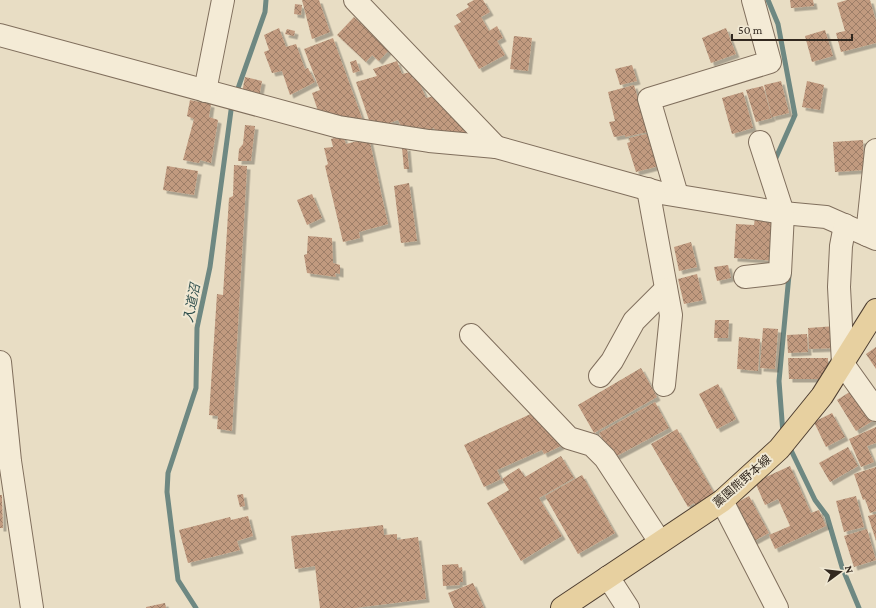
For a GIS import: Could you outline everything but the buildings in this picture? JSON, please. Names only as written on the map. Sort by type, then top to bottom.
[{"type":"main road","name":"藁園熊野本線","points":[[562,608],[722,501],[778,450],[822,396],[876,310]]},
{"type":"street","points":[[205,91],[224,0]]},
{"type":"street","points":[[355,0],[496,147]]},
{"type":"street","points":[[677,195],[649,99],[770,62],[753,0]]},
{"type":"street","points":[[0,35],[339,127],[429,142],[496,147],[648,189],[793,214],[826,217],[872,237],[876,150]]},
{"type":"street","points":[[745,277],[780,272],[793,214],[760,142]]},
{"type":"street","points":[[648,189],[671,315],[664,384]]},
{"type":"street","points":[[845,225],[841,246],[838,287],[843,364],[876,410]]},
{"type":"street","points":[[600,376],[612,362],[634,321],[666,289]]},
{"type":"street","points":[[471,335],[569,438],[592,445],[605,458],[660,542]]},
{"type":"street","points":[[0,362],[10,461],[32,608]]},
{"type":"street","points":[[722,501],[777,608]]},
{"type":"street","points":[[608,577],[628,608]]},
{"type":"waterway","name":"入道沼","points":[[236,94],[265,12],[266,0]]},
{"type":"waterway","points":[[768,0],[778,24],[795,115],[775,160]]},
{"type":"waterway","name":"入道沼","points":[[196,608],[178,580],[167,492],[168,473],[196,388],[197,328],[210,267],[232,103]]},
{"type":"waterway","points":[[783,434],[779,381],[789,275]]},
{"type":"waterway","points":[[789,446],[815,500],[827,516],[842,567],[859,608]]}]
